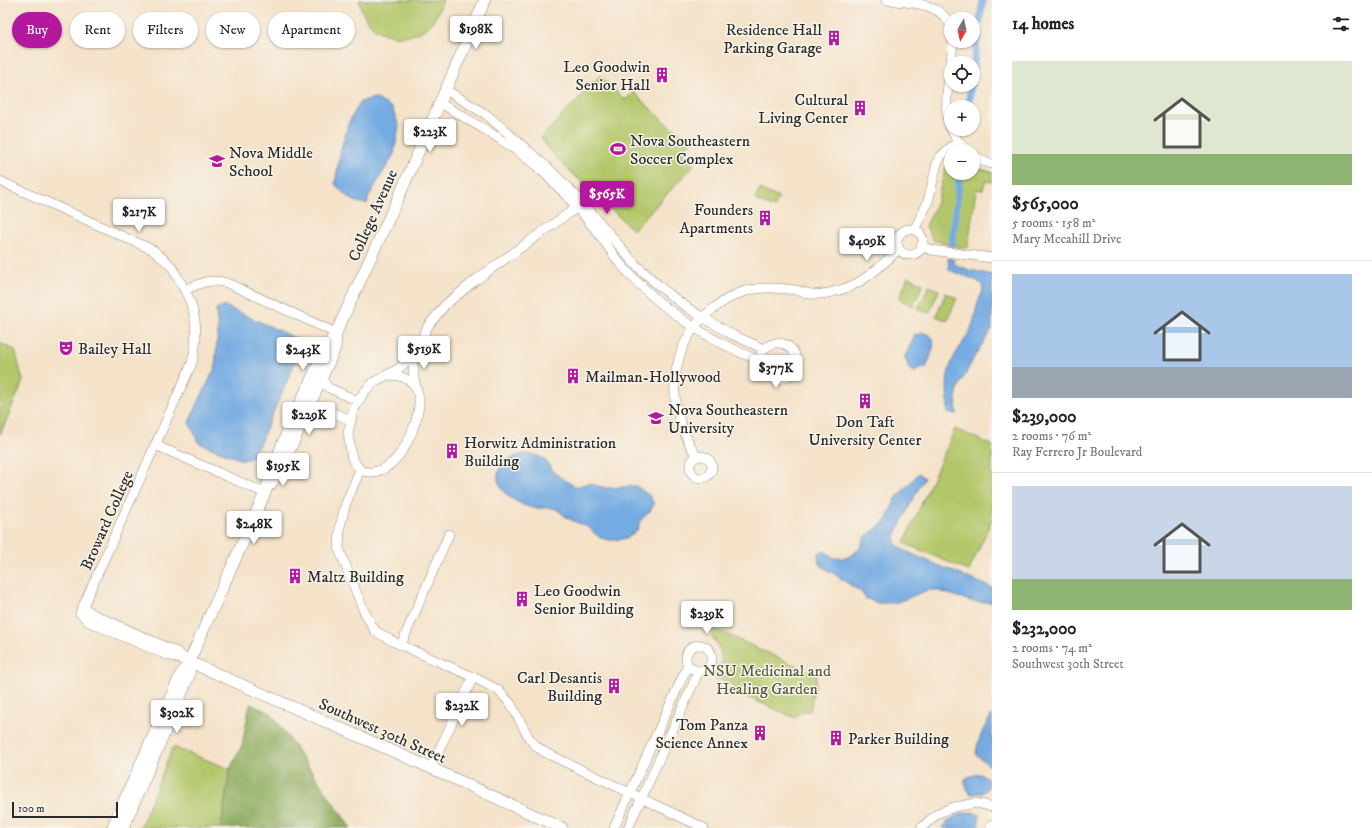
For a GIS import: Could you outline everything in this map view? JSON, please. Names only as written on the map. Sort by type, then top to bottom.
[{"type":"street","name":"College Avenue","points":[[123,828],[189,676],[190,662],[193,653],[265,493],[272,468],[292,422],[327,345],[336,333],[400,194],[486,0]]},
{"type":"street","points":[[886,0],[933,7],[944,15]]},
{"type":"street","points":[[953,48],[946,107],[948,123],[952,132],[961,144]]},
{"type":"street","points":[[446,90],[487,115],[547,167],[634,263],[659,286],[702,317],[733,335],[764,349]]},
{"type":"street","points":[[440,103],[494,135],[518,152],[580,205],[620,264],[636,282],[665,307],[694,327],[734,349],[760,361]]},
{"type":"street","points":[[494,135],[501,126]]},
{"type":"street","points":[[914,230],[928,202],[937,163],[941,156],[958,141]]},
{"type":"street","points":[[980,159],[992,164]]},
{"type":"street","name":"Broward College","points":[[0,181],[153,250],[171,266],[185,290],[194,312],[196,324],[195,350],[192,363],[82,610],[177,652],[190,662]]},
{"type":"street","points":[[413,356],[415,386],[419,398],[418,410],[413,430],[400,454],[385,468],[372,473],[360,470],[352,459],[348,434],[350,420],[358,401],[370,385],[398,369],[413,356],[428,326],[445,305],[476,279],[580,205]]},
{"type":"street","points":[[906,229],[917,231],[922,238],[921,246],[916,253],[907,254],[900,249],[897,242],[899,234],[906,229]]},
{"type":"street","points":[[921,246],[931,250],[992,258]]},
{"type":"street","points":[[696,456],[684,433],[676,407],[675,383],[678,358],[694,327],[702,317],[721,302],[732,296],[755,289],[778,288],[815,294],[842,290],[850,287],[867,276],[900,249]]},
{"type":"street","points":[[185,290],[213,280],[227,283],[336,333]]},
{"type":"street","name":"College Avenue","points":[[265,493],[280,472],[322,378],[335,348],[336,333]]},
{"type":"street","points":[[774,343],[785,344],[793,351],[795,356],[795,367],[792,372],[783,378],[772,378],[763,371],[760,361],[764,349],[774,343]]},
{"type":"street","points":[[387,375],[402,376],[412,382],[415,386]]},
{"type":"street","points":[[322,378],[329,388],[358,401]]},
{"type":"street","points":[[304,417],[313,410],[322,408],[350,420]]},
{"type":"street","points":[[156,445],[265,493]]},
{"type":"street","points":[[360,470],[346,503],[340,526],[339,548],[363,609],[375,631],[401,645],[473,677],[498,690],[505,696],[516,713],[529,738],[537,747],[546,753],[704,828]]},
{"type":"street","points":[[401,645],[449,534]]},
{"type":"street","points":[[614,828],[688,665],[686,657],[689,649],[696,645],[704,645],[711,651],[712,660],[708,668],[699,671],[688,665]]},
{"type":"street","name":"College Avenue","points":[[112,828],[181,674],[190,662]]},
{"type":"street","name":"Southwest 30th Street","points":[[190,662],[431,768],[562,828]]},
{"type":"street","points":[[628,828],[699,671]]},
{"type":"street","points":[[431,768],[473,677]]},
{"type":"street","points":[[921,828],[938,812],[954,807],[977,803],[992,807]]},
{"type":"street","points":[[990,828],[992,824]]},
{"type":"green space","points":[[359,0],[443,0],[432,22],[426,28],[411,35],[394,36],[385,34],[371,25],[363,13]]},
{"type":"green space","name":"Nova Southeastern Soccer Complex","points":[[600,76],[625,100],[633,92],[672,129],[674,128],[691,143],[682,154],[694,165],[633,230],[556,158],[541,138]]},
{"type":"green space","points":[[980,169],[992,172],[992,182],[985,181],[983,190],[976,189],[968,247],[948,245],[933,240],[926,226],[937,202],[944,173],[944,180],[980,180]]},
{"type":"green space","points":[[760,189],[779,198],[774,208],[755,200]]},
{"type":"green space","points":[[908,277],[923,284],[913,306],[899,299]]},
{"type":"green space","points":[[929,286],[939,290],[929,313],[918,309]]},
{"type":"green space","points":[[946,293],[957,298],[947,321],[936,316]]},
{"type":"green space","points":[[0,343],[15,350],[23,381],[0,435]]},
{"type":"green space","points":[[955,429],[992,445],[992,519],[969,571],[904,543]]},
{"type":"green space","name":"NSU Medicinal and Healing Garden","points":[[715,629],[816,675],[817,679],[810,711],[802,711],[795,718],[734,691],[733,685],[719,679],[715,679],[715,675],[721,663],[721,655],[717,644],[712,637]]},
{"type":"green space","points":[[250,704],[271,713],[351,828],[221,828],[230,769],[242,745]]},
{"type":"green space","points":[[173,747],[230,769],[221,828],[140,828]]},
{"type":"water","points":[[375,98],[392,108],[399,126],[394,154],[369,196],[367,204],[353,200],[335,184],[341,148],[350,120],[360,102]]},
{"type":"water","points":[[948,258],[954,260],[954,264],[969,270],[992,275],[992,329],[974,357],[958,389],[956,399],[957,414],[948,413],[948,372],[954,357],[969,334],[983,287],[977,281],[949,270]]},
{"type":"water","points":[[225,306],[304,342],[258,447],[249,459],[242,460],[199,443],[189,422],[215,368],[218,329],[216,310]]},
{"type":"water","points":[[921,333],[928,334],[932,337],[933,346],[926,368],[922,368],[915,372],[909,369],[906,360],[904,359],[915,334],[918,335]]},
{"type":"water","points":[[526,454],[538,456],[546,461],[554,473],[576,487],[588,483],[606,488],[636,486],[650,496],[654,504],[650,511],[640,521],[638,529],[628,538],[607,540],[594,533],[589,527],[570,519],[556,509],[528,507],[514,500],[503,491],[499,485],[498,478],[501,467],[506,461]]},
{"type":"water","points":[[919,473],[924,478],[895,536],[895,543],[902,549],[914,555],[992,588],[992,602],[974,602],[936,590],[928,590],[895,603],[878,603],[865,598],[861,592],[819,564],[818,554],[821,551],[826,552],[834,558],[846,558],[860,548],[865,537],[885,522],[897,497]]},
{"type":"water","points":[[992,714],[992,767],[976,755],[980,738]]},
{"type":"water","points":[[979,774],[984,775],[987,778],[988,788],[983,793],[971,794],[966,787],[965,779]]},
{"type":"water","points":[[972,812],[979,815],[979,828],[942,828],[948,821],[955,817]]},
{"type":"waterway","points":[[980,21],[983,0]]},
{"type":"waterway","points":[[975,56],[976,48]]},
{"type":"waterway","points":[[969,100],[970,92]]},
{"type":"waterway","points":[[952,244],[959,180]]},
{"type":"place","name":"Residence Hall Parking Garage","points":[[834,38]]},
{"type":"place","name":"Leo Goodwin Senior Hall","points":[[662,75]]},
{"type":"place","name":"Cultural Living Center","points":[[860,108]]},
{"type":"place","name":"Nova Southeastern Soccer Complex","points":[[618,149]]},
{"type":"place","name":"Nova Middle School","points":[[217,161]]},
{"type":"place","name":"Founders Apartments","points":[[765,218]]},
{"type":"place","name":"Bailey Hall","points":[[66,348]]},
{"type":"place","name":"Mailman-Hollywood","points":[[573,376]]},
{"type":"place","name":"Don Taft University Center","points":[[865,401]]},
{"type":"place","name":"Nova Southeastern University","points":[[656,418]]},
{"type":"place","name":"Horwitz Administration Building","points":[[452,451]]},
{"type":"place","name":"Maltz Building","points":[[295,576]]},
{"type":"place","name":"Leo Goodwin Senior Building","points":[[522,599]]},
{"type":"place","name":"Carl Desantis Building","points":[[614,686]]},
{"type":"place","name":"Tom Panza Science Annex","points":[[760,733]]},
{"type":"place","name":"Parker Building","points":[[836,738]]}]
